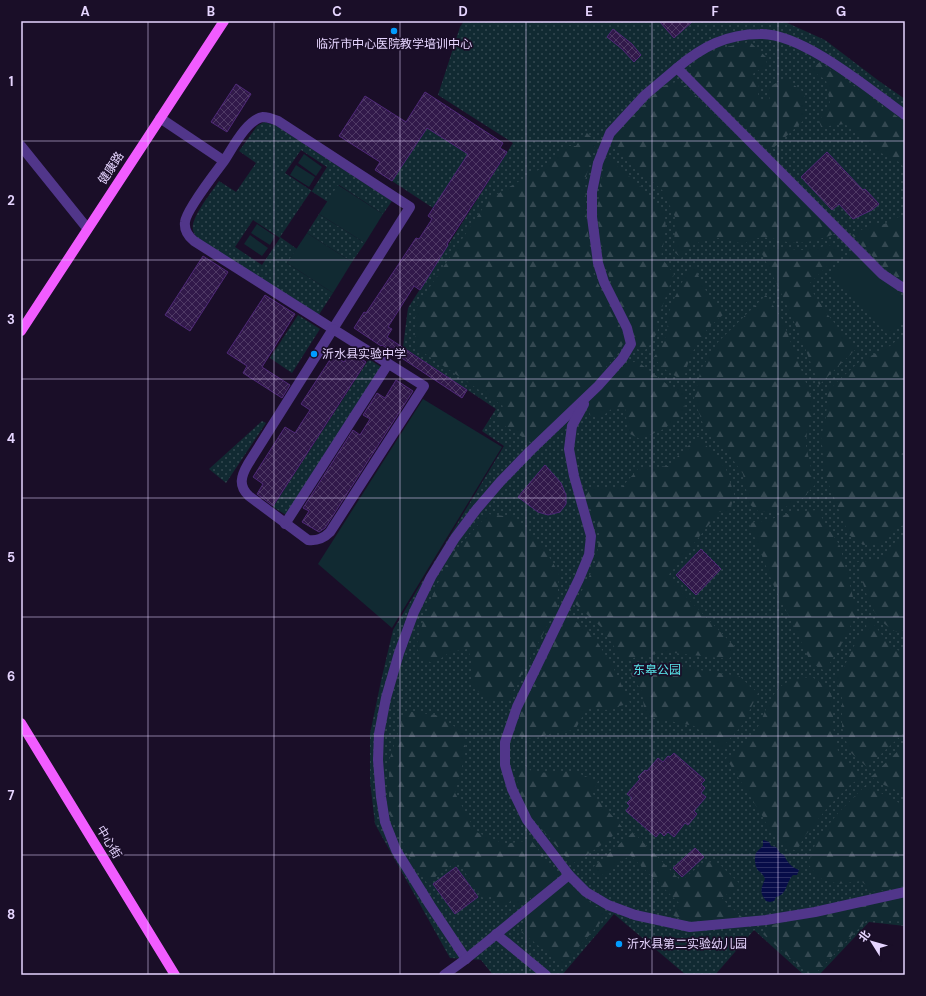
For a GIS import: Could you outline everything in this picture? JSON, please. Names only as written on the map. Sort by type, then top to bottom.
[{"type":"main road","name":"健康路","points":[[21,331],[87,228],[224,21]]},
{"type":"main road","name":"中心街","points":[[21,723],[174,975]]},
{"type":"street","points":[[466,959],[396,850],[385,822],[378,760],[379,734],[386,698],[399,653],[414,612],[431,577],[456,538],[476,510],[500,482],[590,394],[622,359],[631,344],[627,328],[604,282],[598,264],[592,217],[592,192],[598,163],[610,133],[645,95],[694,54],[713,43],[734,37],[760,34],[785,38],[809,48],[905,115]]},
{"type":"street","points":[[677,68],[882,274],[905,288]]},
{"type":"street","points":[[224,161],[187,216],[185,227],[186,233],[194,241],[333,329],[388,364],[424,386],[330,532],[320,540],[308,540],[244,492],[241,484],[242,477],[248,464],[333,329],[410,207],[278,120],[271,118],[264,117],[256,119],[250,123],[224,161]]},
{"type":"street","points":[[160,118],[224,161]]},
{"type":"street","points":[[21,146],[87,228]]},
{"type":"street","points":[[285,524],[388,364]]},
{"type":"street","points":[[590,394],[572,426],[569,449],[574,476],[591,536],[590,555],[517,707],[505,742],[505,765],[512,789],[527,820],[569,875],[586,892],[608,905],[635,915],[690,927],[766,920],[815,912],[905,892]]},
{"type":"street","points":[[444,975],[466,959],[569,875]]},
{"type":"street","points":[[496,934],[546,975]]},
{"type":"green space","name":"东皋公园","points":[[464,21],[783,21],[825,40],[905,99],[905,926],[869,922],[819,975],[804,975],[754,930],[715,975],[686,975],[614,914],[562,975],[493,975],[481,960],[450,958],[375,824],[370,781],[370,734],[393,630],[504,446],[482,431],[496,409],[403,347],[408,308],[513,143],[438,95],[460,27]]},
{"type":"green space","points":[[750,42],[766,57],[767,65],[751,75],[759,84],[758,98],[770,101],[768,88],[784,78],[805,93],[803,121],[770,151],[697,82],[691,70],[697,57],[721,48]]},
{"type":"green space","points":[[820,62],[905,122],[905,171],[901,163],[875,150],[845,124],[821,127],[819,121],[830,104],[826,80],[810,70]]},
{"type":"green space","points":[[676,82],[687,87],[837,233],[818,240],[798,243],[771,238],[759,238],[744,244],[718,238],[704,240],[687,248],[682,258],[674,252],[675,217],[663,191],[611,145],[615,133],[663,86]]},
{"type":"green space","points":[[264,122],[275,125],[392,201],[383,214],[339,185],[328,202],[311,191],[280,237],[297,249],[287,263],[333,293],[318,316],[200,240],[193,232],[193,225],[198,212],[219,181],[236,192],[256,163],[239,151],[257,126]],"holes":[[[301,150],[327,167],[312,191],[285,173]],[[253,220],[280,238],[262,265],[235,247]]]},
{"type":"green space","points":[[427,128],[468,154],[433,208],[392,181]]},
{"type":"green space","points":[[585,131],[596,142],[585,180],[587,225],[594,276],[621,328],[625,340],[617,355],[584,391],[532,443],[495,420],[503,406],[415,347],[415,309],[489,199],[540,169],[567,146],[576,146]]},
{"type":"green space","points":[[304,154],[322,167],[316,176],[298,163]]},
{"type":"green space","points":[[606,157],[638,184],[654,200],[664,214],[666,223],[661,257],[674,274],[657,321],[658,330],[652,343],[643,352],[634,347],[633,333],[603,261],[597,213],[600,184]]},
{"type":"green space","points":[[296,165],[315,177],[309,187],[290,175]]},
{"type":"green space","points":[[338,185],[383,214],[365,243],[319,214]]},
{"type":"green space","points":[[319,214],[365,243],[352,262],[307,233]]},
{"type":"green space","points":[[905,214],[905,283],[886,270],[852,235],[872,224],[882,225]]},
{"type":"green space","points":[[257,224],[275,236],[270,245],[251,233]]},
{"type":"green space","points":[[307,233],[352,262],[333,293],[287,263]]},
{"type":"green space","points":[[250,235],[268,248],[262,256],[244,244]]},
{"type":"green space","points":[[831,245],[841,253],[808,285],[828,315],[856,349],[819,385],[791,315],[759,248],[803,250]]},
{"type":"green space","points":[[852,250],[905,303],[905,320],[889,336],[828,274]]},
{"type":"green space","points":[[695,266],[700,280],[707,291],[725,313],[708,328],[690,356],[683,381],[667,371],[653,358],[661,348],[667,333],[669,312],[675,297],[686,274]]},
{"type":"green space","points":[[766,295],[782,319],[811,396],[814,412],[807,429],[806,446],[815,485],[803,498],[776,512],[758,511],[749,504],[743,474],[724,447],[703,424],[694,399],[701,369],[718,342]]},
{"type":"green space","points":[[298,315],[320,329],[292,373],[270,358]]},
{"type":"green space","points":[[905,333],[905,440],[901,457],[905,463],[905,525],[898,527],[881,543],[863,545],[849,535],[825,475],[821,437],[826,416],[828,390],[859,362],[890,346]]},
{"type":"green space","points":[[369,359],[381,367],[286,515],[273,507]]},
{"type":"green space","points":[[637,361],[668,385],[683,390],[685,413],[664,429],[640,439],[628,433],[625,407],[614,407],[599,419],[590,415],[588,406],[627,364]]},
{"type":"green space","points":[[423,399],[502,447],[392,628],[318,564]]},
{"type":"green space","points":[[262,421],[266,423],[226,483],[209,469]]},
{"type":"green space","points":[[698,436],[726,469],[734,494],[730,512],[719,512],[667,577],[736,648],[729,659],[665,652],[623,660],[601,627],[575,604],[596,563],[600,531],[585,497],[591,488],[621,488],[638,469],[668,466]]},
{"type":"green space","points":[[817,510],[840,546],[857,613],[840,647],[825,671],[811,663],[775,589],[749,523],[768,520],[794,512]]},
{"type":"green space","points":[[488,514],[512,517],[542,545],[559,573],[557,607],[508,701],[485,699],[471,683],[473,666],[468,649],[450,652],[433,664],[422,657],[416,647],[431,600],[440,578],[460,545]]},
{"type":"green space","points":[[904,534],[905,629],[899,633],[889,628],[881,621],[875,612],[866,593],[857,562],[877,560],[886,555],[891,546]]},
{"type":"green space","points":[[568,615],[593,635],[614,669],[630,703],[606,710],[588,706],[575,730],[553,733],[532,739],[513,735],[523,707]]},
{"type":"green space","points":[[870,619],[890,646],[905,654],[905,732],[867,767],[849,751],[842,727],[842,696],[835,677],[843,669],[854,646]]},
{"type":"green space","points":[[674,666],[739,676],[758,693],[743,724],[722,748],[694,726],[645,716],[642,692],[630,673]]},
{"type":"green space","points":[[812,677],[828,688],[833,699],[833,727],[839,756],[860,778],[850,785],[828,807],[804,837],[797,851],[785,847],[770,832],[763,817],[726,758],[741,747],[754,733],[772,698],[780,687],[799,678]]},
{"type":"green space","points":[[405,711],[436,715],[465,733],[465,755],[455,793],[476,832],[505,844],[531,840],[558,876],[518,908],[512,900],[501,909],[491,892],[483,898],[457,861],[427,883],[413,864],[389,813],[389,761]]},
{"type":"green space","points":[[905,744],[905,794],[884,785],[871,777]]},
{"type":"green space","points":[[525,766],[534,773],[572,771],[598,781],[592,793],[622,827],[605,842],[572,864],[533,819],[521,798],[515,772]]},
{"type":"green space","points":[[866,785],[905,806],[905,886],[874,892],[861,881],[838,884],[819,878],[808,864],[817,839],[839,812]]},
{"type":"green space","points":[[633,832],[681,881],[704,862],[718,863],[739,883],[722,899],[743,918],[687,922],[672,915],[679,903],[630,855],[605,874],[596,877],[592,868]]},
{"type":"green space","points":[[567,882],[591,903],[609,913],[563,965],[521,932],[524,928],[526,920],[525,916]]},
{"type":"green space","points":[[905,897],[905,922],[868,919],[814,975],[809,975],[763,934],[772,925]]},
{"type":"shaded area","points":[[763,840],[769,842],[771,846],[776,847],[790,864],[799,870],[797,875],[793,875],[782,894],[776,897],[774,901],[770,902],[766,901],[762,895],[762,888],[765,879],[755,863],[756,853],[763,846]]},
{"type":"building","points":[[659,21],[693,21],[674,38]]},
{"type":"building","points":[[613,29],[632,44],[641,55],[634,62],[622,49],[607,37]]},
{"type":"building","points":[[236,84],[251,94],[227,132],[211,122]]},
{"type":"building","points":[[425,92],[503,143],[500,148],[507,152],[447,244],[448,245],[420,290],[414,286],[388,327],[392,329],[387,337],[467,390],[462,398],[354,328],[364,312],[366,313],[416,238],[419,239],[432,219],[428,216],[468,154],[427,128],[392,181],[375,170],[380,162],[339,136],[365,96],[406,122]]},
{"type":"building","points":[[827,152],[863,190],[865,189],[879,204],[872,210],[853,219],[839,204],[832,210],[801,177]]},
{"type":"building","points":[[203,256],[228,272],[190,331],[165,315]]},
{"type":"building","points":[[265,295],[295,314],[262,367],[290,385],[282,398],[243,373],[247,366],[227,353]]},
{"type":"building","points":[[351,352],[366,362],[273,506],[257,494],[263,484],[253,477],[285,427],[295,433],[310,410],[301,404],[333,355],[344,362]]},
{"type":"building","points":[[396,380],[413,391],[325,528],[319,532],[302,522],[309,511],[303,508],[353,430],[360,435],[370,419],[363,415],[377,393],[385,398]]},
{"type":"building","points":[[545,465],[561,483],[566,495],[566,504],[560,512],[548,515],[538,512],[518,497]]},
{"type":"building","points":[[701,549],[721,569],[696,595],[676,575]]},
{"type":"building","points":[[674,753],[705,780],[701,784],[705,788],[701,793],[706,797],[694,811],[697,814],[688,825],[685,823],[674,837],[668,832],[664,836],[660,832],[656,837],[626,811],[630,806],[627,803],[632,798],[627,794],[640,779],[638,777],[645,770],[647,771],[658,758],[663,762],[668,756],[670,757]]},
{"type":"building","points":[[695,848],[704,857],[682,877],[673,868]]},
{"type":"building","points":[[456,867],[478,897],[455,914],[433,884]]},
{"type":"place","name":"临沂市中心医院教学培训中心","points":[[394,31]]},
{"type":"place","name":"沂水县实验中学","points":[[314,354]]},
{"type":"place","name":"沂水县第二实验幼儿园","points":[[619,944]]}]
